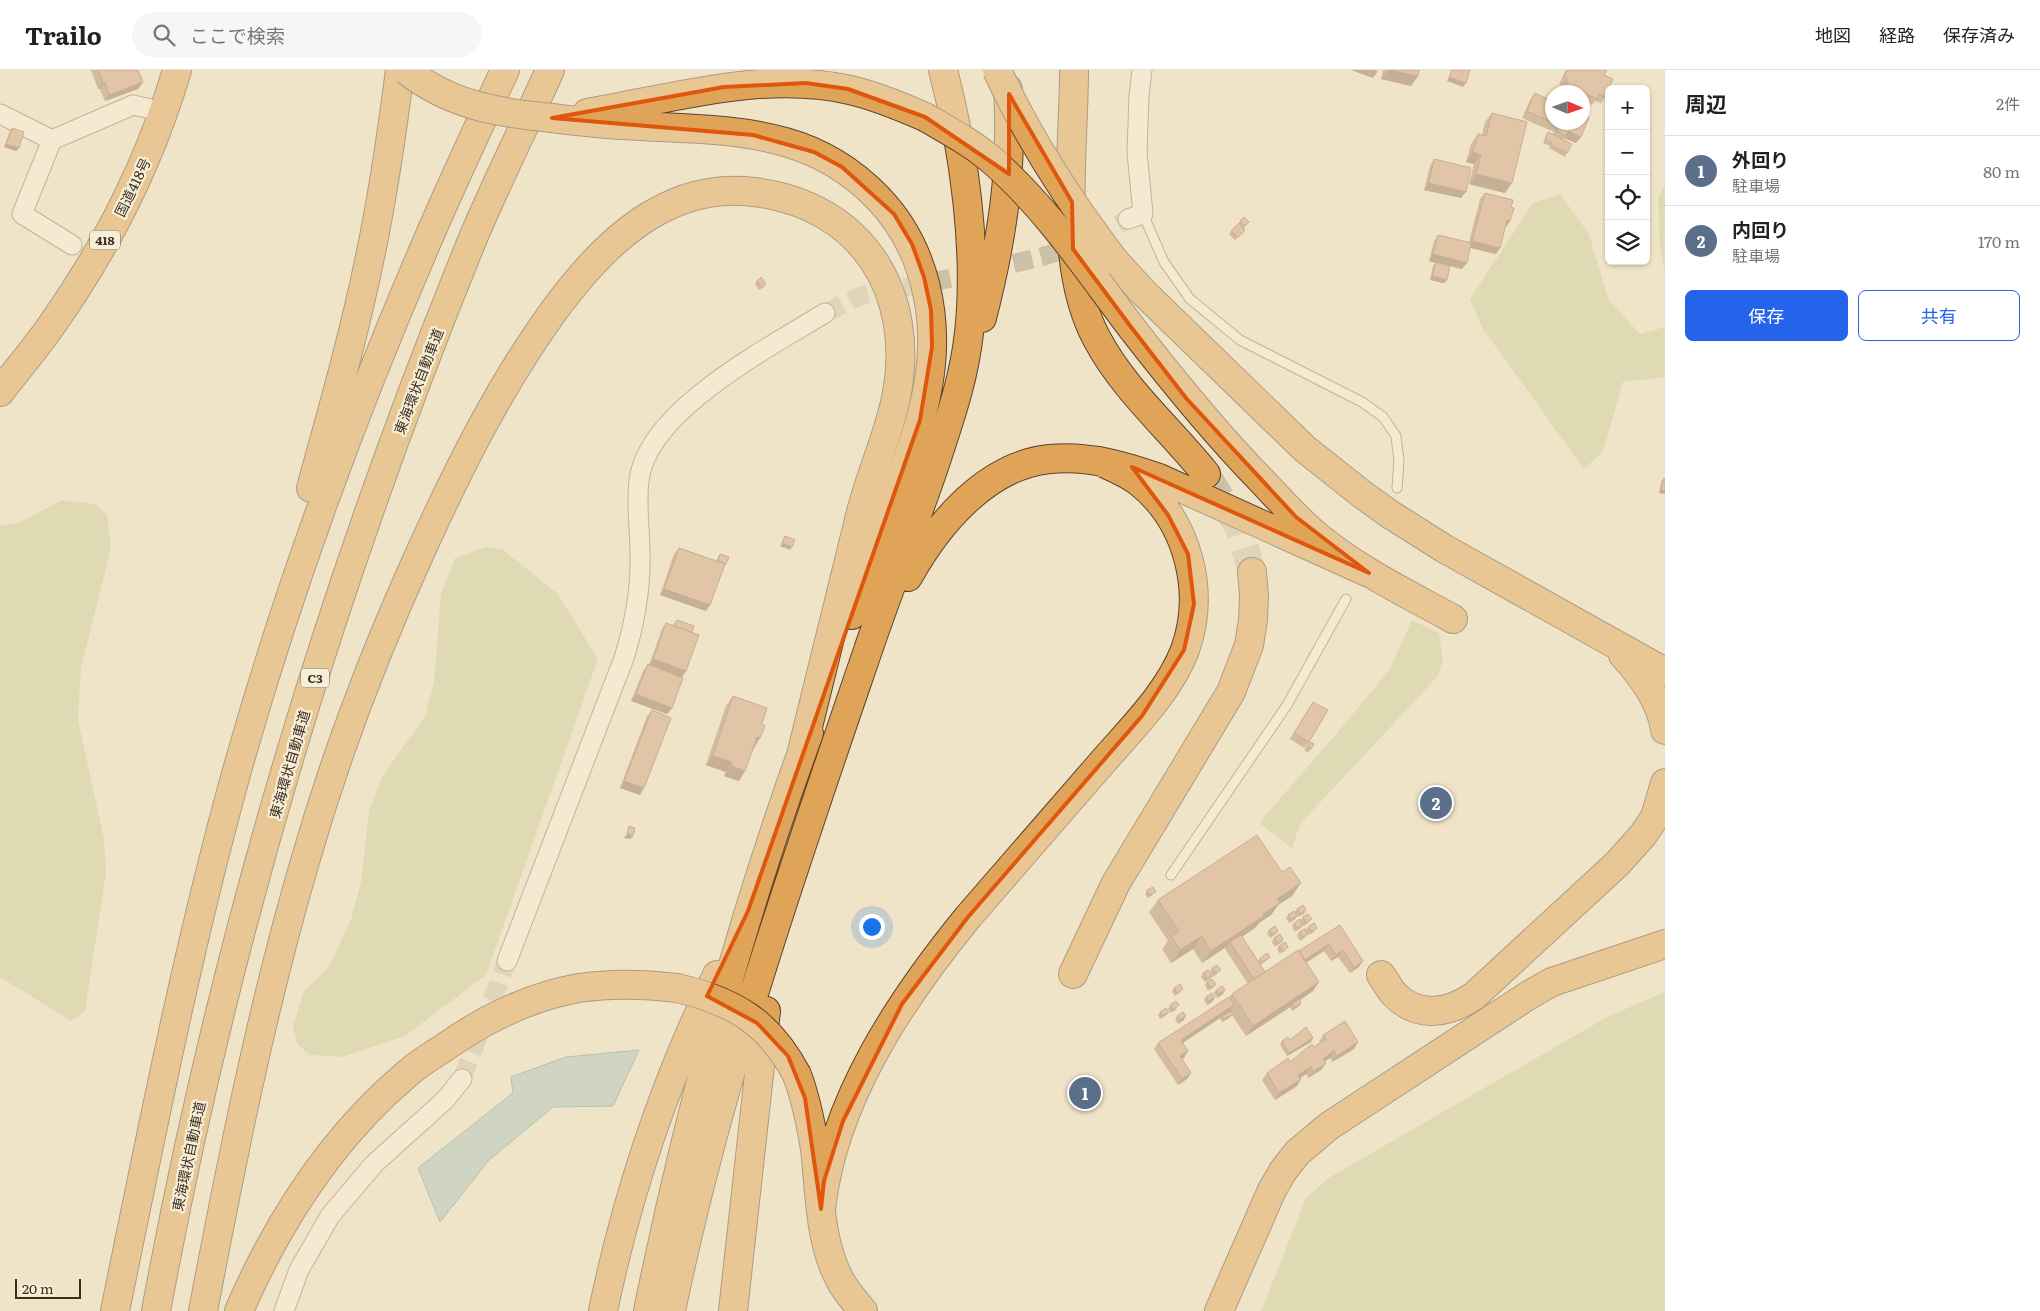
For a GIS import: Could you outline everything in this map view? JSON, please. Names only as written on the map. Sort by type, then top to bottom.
[{"type":"highway","name":"国道418号","points":[[0,392],[51,326],[96,258],[136,183],[165,112],[177,70]]},
{"type":"highway","points":[[115,1311],[192,942],[347,357],[366,276],[390,154],[400,70]]},
{"type":"highway","points":[[406,70],[439,92],[472,106],[521,115],[623,126],[719,131],[753,135],[785,142],[814,152],[842,167],[855,177],[894,214],[912,244],[924,277],[931,310],[932,347],[928,386],[906,463],[802,751],[748,911],[683,1155],[648,1311]]},
{"type":"highway","points":[[236,772],[282,623],[347,437],[428,237],[505,70]]},
{"type":"highway","name":"東海環状自動車道","points":[[156,1311],[205,1077],[250,899],[300,724],[344,588],[402,421],[472,240],[550,70]]},
{"type":"highway","points":[[943,70],[961,151],[970,246],[972,288],[970,324],[960,390]]},
{"type":"highway","points":[[997,70],[1033,141],[1052,173],[1083,220],[1114,260],[1143,292],[1274,421],[1333,473],[1390,515],[1665,672]]},
{"type":"highway","points":[[671,1311],[697,1196],[722,1101],[778,920],[868,648],[911,535],[982,320],[994,273],[1004,213],[1009,162],[1010,115],[1007,70]]},
{"type":"highway","points":[[1074,70],[1073,258],[1077,286],[1085,312],[1096,338],[1114,366],[1206,474]]},
{"type":"highway","points":[[552,118],[675,95],[766,84],[806,83],[848,89],[886,100],[925,117],[965,141],[987,157],[1025,193],[1060,232],[1186,398],[1229,447],[1296,517],[1341,554],[1369,573]]},
{"type":"highway","points":[[203,1311],[250,1072],[306,858],[340,752],[373,666],[433,524],[465,456],[494,403],[554,310],[587,269],[616,238],[648,216],[679,200],[711,192],[744,190],[778,195],[808,204],[835,220],[858,241],[877,266],[888,285],[896,308],[900,336],[900,365],[896,397],[863,503],[802,751]]},
{"type":"highway","points":[[868,648],[917,560],[940,527],[981,488],[1026,464],[1049,459],[1072,458],[1099,461],[1159,478],[1369,573],[1453,619]]},
{"type":"highway","points":[[821,1208],[824,1181],[843,1122],[883,1037],[902,1004],[936,956],[968,916],[1142,716],[1173,673],[1184,650],[1191,626],[1194,604],[1188,554],[1180,534],[1154,496],[1138,481],[1122,471],[1099,461]]},
{"type":"highway","points":[[1073,974],[1116,883],[1231,692],[1248,645],[1253,620],[1252,572]]},
{"type":"highway","points":[[1610,642],[1645,682],[1656,701],[1665,730]]},
{"type":"highway","points":[[1382,976],[1394,994],[1404,1003],[1417,1010],[1433,1012],[1448,1010],[1461,1005],[1474,996],[1617,864],[1643,835],[1655,818],[1665,783]]},
{"type":"highway","points":[[1617,864],[1654,842],[1665,840]]},
{"type":"highway","points":[[603,1311],[611,1270],[629,1205],[668,1086],[693,1024],[748,911]]},
{"type":"highway","points":[[733,1311],[760,1061],[778,920]]},
{"type":"highway","points":[[1219,1311],[1272,1190],[1297,1153],[1312,1139],[1329,1126],[1544,987],[1577,973],[1665,944]]},
{"type":"highway","points":[[239,1311],[272,1242],[320,1168],[350,1130],[408,1072],[466,1032],[495,1016],[552,995],[578,988],[639,984],[677,988],[717,1000],[737,1009],[757,1022],[775,1039],[788,1056],[805,1098],[811,1125],[821,1208],[829,1248],[840,1280],[863,1311]]},
{"type":"street","points":[[1136,216],[1139,96],[1142,70]]},
{"type":"street","points":[[72,245],[22,214],[52,140],[133,105],[165,112]]},
{"type":"street","points":[[0,114],[52,140]]},
{"type":"street","points":[[507,961],[624,658],[634,625],[640,586],[637,500],[639,478],[648,454],[674,416],[716,381],[825,313]]},
{"type":"street","points":[[284,1311],[299,1270],[330,1216],[374,1164],[445,1100],[462,1079]]},
{"type":"lane","points":[[1136,216],[1164,262],[1190,299],[1240,340],[1362,402],[1383,417],[1396,436],[1399,461],[1397,488]]},
{"type":"lane","points":[[1171,875],[1287,705],[1346,599]]},
{"type":"highlighted area","points":[[806,83],[848,89],[925,117],[1009,174],[1009,94],[1072,202],[1073,249],[1131,327],[1186,398],[1296,517],[1369,573],[1132,467],[1168,515],[1188,554],[1194,604],[1184,650],[1142,716],[968,917],[902,1004],[843,1121],[824,1181],[821,1209],[805,1098],[788,1056],[757,1023],[707,996],[748,911],[920,420],[932,347],[931,310],[924,277],[912,244],[894,214],[842,167],[814,152],[753,135],[552,118],[724,87]]},
{"type":"green space","points":[[1665,185],[1665,272],[1660,246],[1658,198]]},
{"type":"green space","points":[[1560,194],[1589,234],[1608,299],[1640,334],[1665,327],[1665,377],[1623,382],[1603,452],[1584,469],[1483,329],[1470,299],[1533,203]]},
{"type":"green space","points":[[62,500],[95,504],[107,515],[111,548],[81,668],[78,720],[104,839],[106,873],[85,1011],[71,1021],[0,977],[0,526],[18,523]]},
{"type":"green space","points":[[486,547],[503,550],[557,593],[598,659],[486,975],[405,1036],[342,1057],[309,1055],[297,1043],[293,1027],[303,992],[329,967],[351,919],[361,882],[369,811],[383,775],[425,717],[434,682],[441,593],[455,558]]},
{"type":"green space","points":[[1412,620],[1439,633],[1443,660],[1438,676],[1300,824],[1292,848],[1259,823],[1389,670]]},
{"type":"green space","points":[[1665,992],[1665,1311],[1261,1311],[1306,1198],[1330,1177],[1609,1016]]},
{"type":"water","points":[[639,1050],[613,1106],[553,1107],[489,1160],[440,1222],[418,1168],[513,1093],[511,1077],[566,1057]]},
{"type":"building","points":[[98,70],[138,70],[143,82],[109,95],[105,82],[103,83]]},
{"type":"building","points":[[1389,70],[1419,70],[1418,76]]},
{"type":"building","points":[[1452,70],[1470,70],[1466,83],[1449,77]]},
{"type":"building","points":[[1567,70],[1607,70],[1604,75],[1613,79],[1610,85],[1605,85],[1605,97],[1599,94],[1597,99],[1590,96],[1590,85],[1568,85],[1566,84],[1568,79],[1564,77]]},
{"type":"building","points":[[1535,93],[1545,98],[1545,119],[1527,111]]},
{"type":"building","points":[[1492,113],[1527,122],[1512,183],[1476,174],[1481,155],[1473,152],[1478,134],[1486,136]]},
{"type":"building","points":[[12,128],[24,132],[19,148],[6,144]]},
{"type":"building","points":[[1584,130],[1581,137],[1568,131],[1566,136],[1556,131]]},
{"type":"building","points":[[1548,132],[1572,144],[1567,153],[1551,145],[1552,143],[1545,139]]},
{"type":"building","points":[[1434,159],[1471,168],[1466,192],[1429,183]]},
{"type":"building","points":[[1485,193],[1513,200],[1511,207],[1514,208],[1510,221],[1507,220],[1500,248],[1472,241]]},
{"type":"building","points":[[1244,217],[1249,222],[1245,226],[1240,221]]},
{"type":"building","points":[[1239,223],[1245,230],[1238,237],[1231,231]]},
{"type":"building","points":[[1438,235],[1471,243],[1467,263],[1433,254]]},
{"type":"building","points":[[1436,262],[1450,266],[1447,280],[1432,276]]},
{"type":"building","points":[[761,277],[766,284],[762,287],[757,281]]},
{"type":"building","points":[[1665,479],[1665,491],[1661,490]]},
{"type":"building","points":[[785,536],[795,540],[792,547],[782,543]]},
{"type":"building","points":[[679,548],[725,564],[710,605],[664,589]]},
{"type":"building","points":[[720,554],[729,557],[726,564],[718,561]]},
{"type":"building","points":[[677,620],[694,626],[692,632],[674,626]]},
{"type":"building","points":[[666,623],[699,635],[686,671],[653,659]]},
{"type":"building","points":[[648,664],[683,678],[672,708],[636,694]]},
{"type":"building","points":[[733,696],[767,708],[762,724],[765,726],[760,738],[757,737],[745,771],[731,766],[732,762],[713,756]]},
{"type":"building","points":[[1313,702],[1328,710],[1309,742],[1294,733]]},
{"type":"building","points":[[652,710],[671,718],[644,788],[624,781]]},
{"type":"building","points":[[1310,742],[1314,744],[1311,749],[1307,747]]},
{"type":"building","points":[[629,826],[635,828],[633,836],[627,834]]},
{"type":"building","points":[[1257,835],[1282,872],[1290,867],[1301,883],[1277,899],[1280,903],[1263,914],[1264,916],[1211,951],[1202,936],[1180,950],[1171,936],[1179,931],[1158,900]]},
{"type":"building","points":[[1153,887],[1156,892],[1150,895],[1147,890]]},
{"type":"building","points":[[1303,905],[1306,910],[1300,914],[1297,909]]},
{"type":"building","points":[[1294,911],[1297,916],[1291,920],[1288,915]]},
{"type":"building","points":[[1308,914],[1312,919],[1306,923],[1303,917]]},
{"type":"building","points":[[1300,919],[1303,925],[1297,928],[1294,923]]},
{"type":"building","points":[[1314,923],[1317,928],[1312,932],[1308,927]]},
{"type":"building","points":[[1340,925],[1363,961],[1354,967],[1343,950],[1336,955],[1329,944],[1305,960],[1299,951]]},
{"type":"building","points":[[1275,926],[1278,931],[1273,935],[1269,930]]},
{"type":"building","points":[[1305,929],[1308,934],[1303,937],[1299,932]]},
{"type":"building","points":[[1280,934],[1283,940],[1278,943],[1274,938]]},
{"type":"building","points":[[1241,935],[1265,972],[1254,979],[1230,942]]},
{"type":"building","points":[[1285,942],[1288,947],[1283,951],[1279,946]]},
{"type":"building","points":[[1298,950],[1319,982],[1253,1026],[1232,994]]},
{"type":"building","points":[[1267,953],[1270,957],[1262,962],[1260,958]]},
{"type":"building","points":[[1217,965],[1221,970],[1216,973],[1212,968]]},
{"type":"building","points":[[1208,970],[1212,976],[1207,979],[1203,973]]},
{"type":"building","points":[[1212,979],[1216,984],[1211,988],[1207,982]]},
{"type":"building","points":[[1180,984],[1183,989],[1177,993],[1174,988]]},
{"type":"building","points":[[1222,986],[1225,990],[1219,994],[1216,990]]},
{"type":"building","points":[[1212,993],[1215,997],[1209,1001],[1206,997]]},
{"type":"building","points":[[1229,997],[1234,1005],[1181,1040],[1188,1051],[1180,1056],[1191,1073],[1182,1079],[1158,1043]]},
{"type":"building","points":[[1299,999],[1301,1003],[1294,1008],[1292,1004]]},
{"type":"building","points":[[1176,1001],[1179,1005],[1173,1010],[1170,1005]]},
{"type":"building","points":[[1166,1008],[1169,1012],[1163,1016],[1160,1012]]},
{"type":"building","points":[[1231,1011],[1233,1014],[1224,1019],[1222,1016]]},
{"type":"building","points":[[1183,1012],[1186,1016],[1180,1020],[1177,1016]]},
{"type":"building","points":[[1345,1021],[1358,1042],[1337,1056],[1334,1051],[1323,1059],[1326,1063],[1313,1072],[1311,1067],[1298,1075],[1301,1079],[1279,1093],[1267,1073],[1288,1058],[1290,1062],[1312,1044],[1314,1047],[1326,1039],[1323,1035]]},
{"type":"building","points":[[1306,1027],[1313,1038],[1289,1053],[1282,1041],[1288,1037],[1290,1040]]},
{"type":"tunnel","points":[[825,313],[860,296],[957,277],[1041,257],[1088,242],[1128,219]]},
{"type":"tunnel","points":[[1206,474],[1239,528],[1252,572]]},
{"type":"tunnel","points":[[462,1079],[507,961]]},
{"type":"place","name":"内回り","points":[[1436,803]]},
{"type":"place","name":"外回り","points":[[1085,1093]]}]
